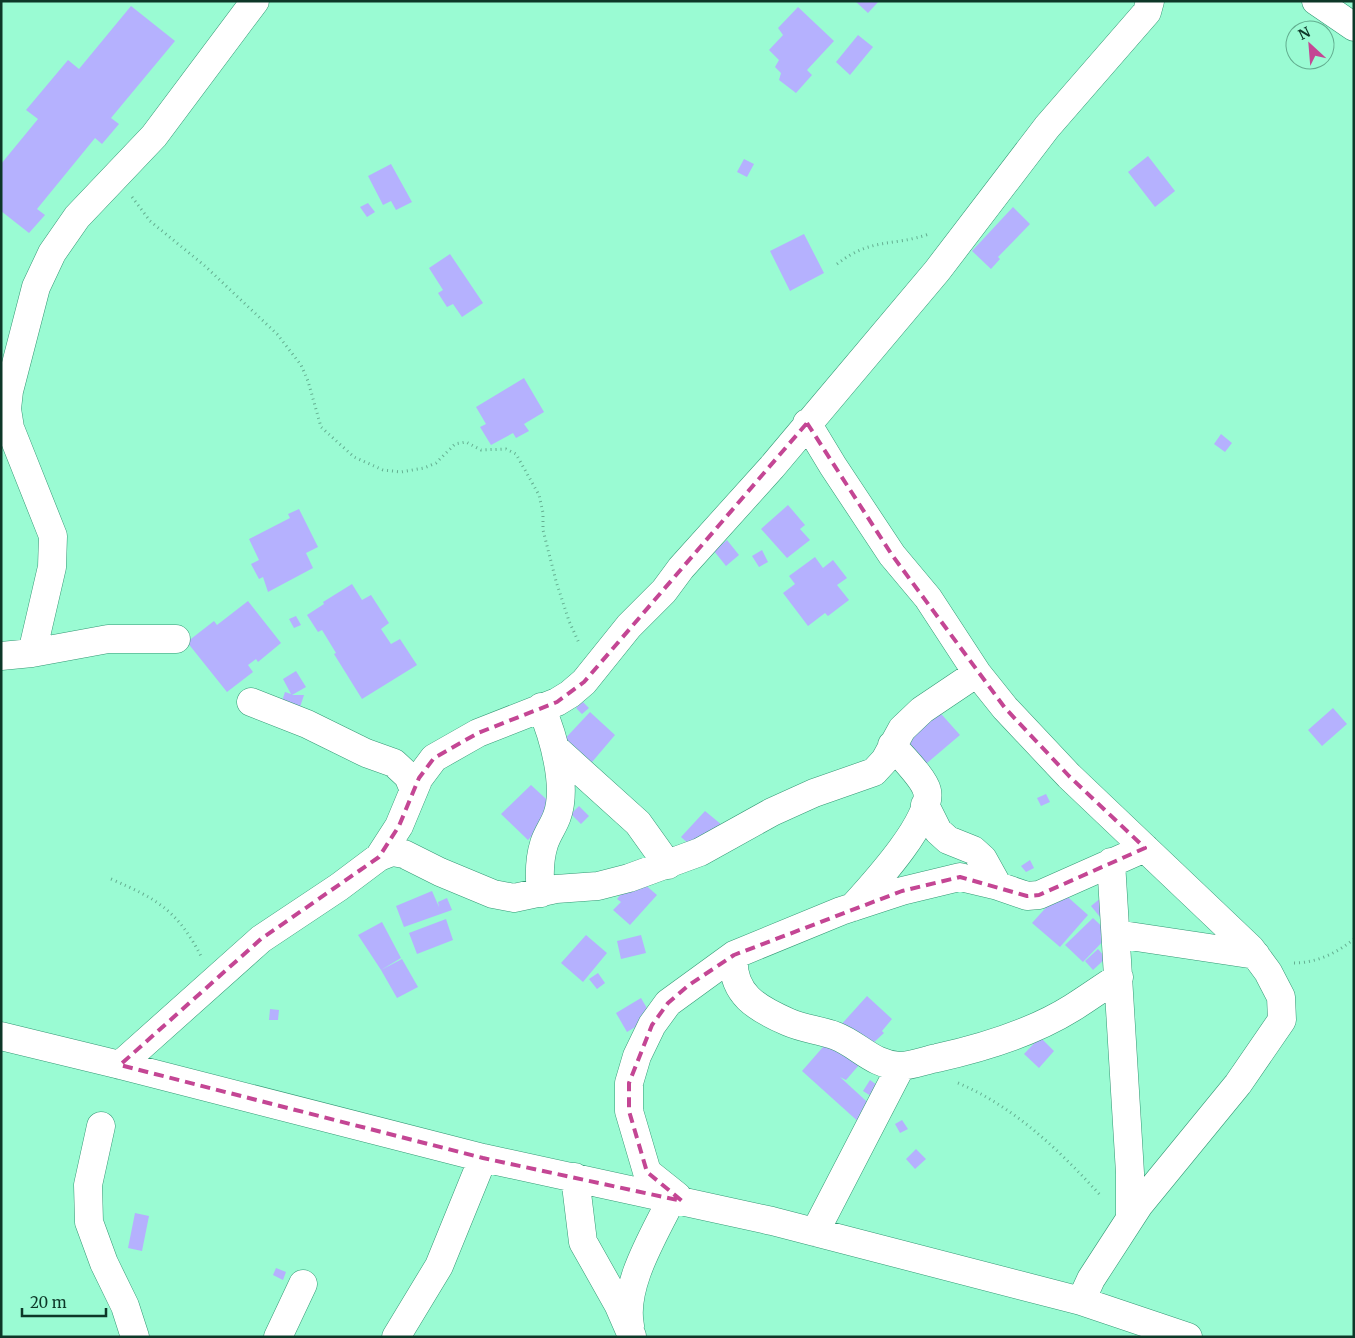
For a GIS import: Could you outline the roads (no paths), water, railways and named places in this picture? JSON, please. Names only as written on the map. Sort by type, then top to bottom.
[{"type":"street","points":[[32,653],[52,567],[53,536],[10,428],[7,409],[8,391],[36,288],[52,253],[77,217],[154,136],[255,1]]},
{"type":"street","points":[[379,857],[398,826],[426,766],[434,758],[478,733],[570,694],[592,671],[629,626],[664,591],[681,568],[772,467],[974,225],[995,194],[1047,127],[1146,12],[1150,1]]},
{"type":"street","points":[[1316,1],[1354,27]]},
{"type":"street","points":[[807,423],[832,466],[892,555],[928,598],[977,673],[1005,708],[1069,776],[1253,952],[1268,972],[1281,997],[1282,1020],[1238,1084],[1128,1222],[1091,1279],[1081,1301]]},
{"type":"street","points":[[1,656],[32,653],[108,639],[176,639]]},
{"type":"street","points":[[120,1065],[261,939],[339,887],[379,857],[392,852],[404,854],[440,872],[493,894],[514,898],[556,889],[598,886],[668,865],[700,852],[772,812],[814,793],[874,772],[886,760],[892,745],[902,729],[922,710],[977,673]]},
{"type":"street","points":[[251,702],[307,724],[366,753],[394,763],[408,776],[414,790]]},
{"type":"street","points":[[541,707],[556,749],[560,796],[557,816],[544,843],[540,862],[541,893]]},
{"type":"street","points":[[853,908],[898,855],[915,828],[928,797],[927,789],[892,745]]},
{"type":"street","points":[[556,749],[638,822],[668,865]]},
{"type":"street","points":[[925,805],[938,831],[948,840],[973,850],[984,859],[998,886]]},
{"type":"street","points":[[677,1199],[647,1172],[629,1111],[629,1083],[636,1056],[652,1025],[668,1002],[734,955],[853,908],[902,891],[960,877],[998,886],[1027,896],[1039,895],[1145,848]]},
{"type":"street","points":[[1111,862],[1130,1173],[1128,1222]]},
{"type":"street","points":[[1116,934],[1253,952]]},
{"type":"street","points":[[734,955],[733,966],[743,990],[751,1003],[804,1029],[837,1036],[871,1059],[901,1066],[964,1053],[1033,1027],[1070,1009],[1119,977]]},
{"type":"street","points":[[1,1036],[483,1158],[677,1199],[815,1232],[1081,1301],[1188,1337]]},
{"type":"street","points":[[815,1232],[901,1066]]},
{"type":"street","points":[[101,1126],[88,1185],[89,1222],[104,1263],[125,1306],[135,1337]]},
{"type":"street","points":[[396,1337],[439,1266],[483,1158]]},
{"type":"street","points":[[575,1177],[583,1242],[618,1304],[632,1336]]},
{"type":"street","points":[[632,1336],[628,1316],[629,1299],[634,1278],[677,1199]]},
{"type":"street","points":[[278,1337],[303,1284]]}]
